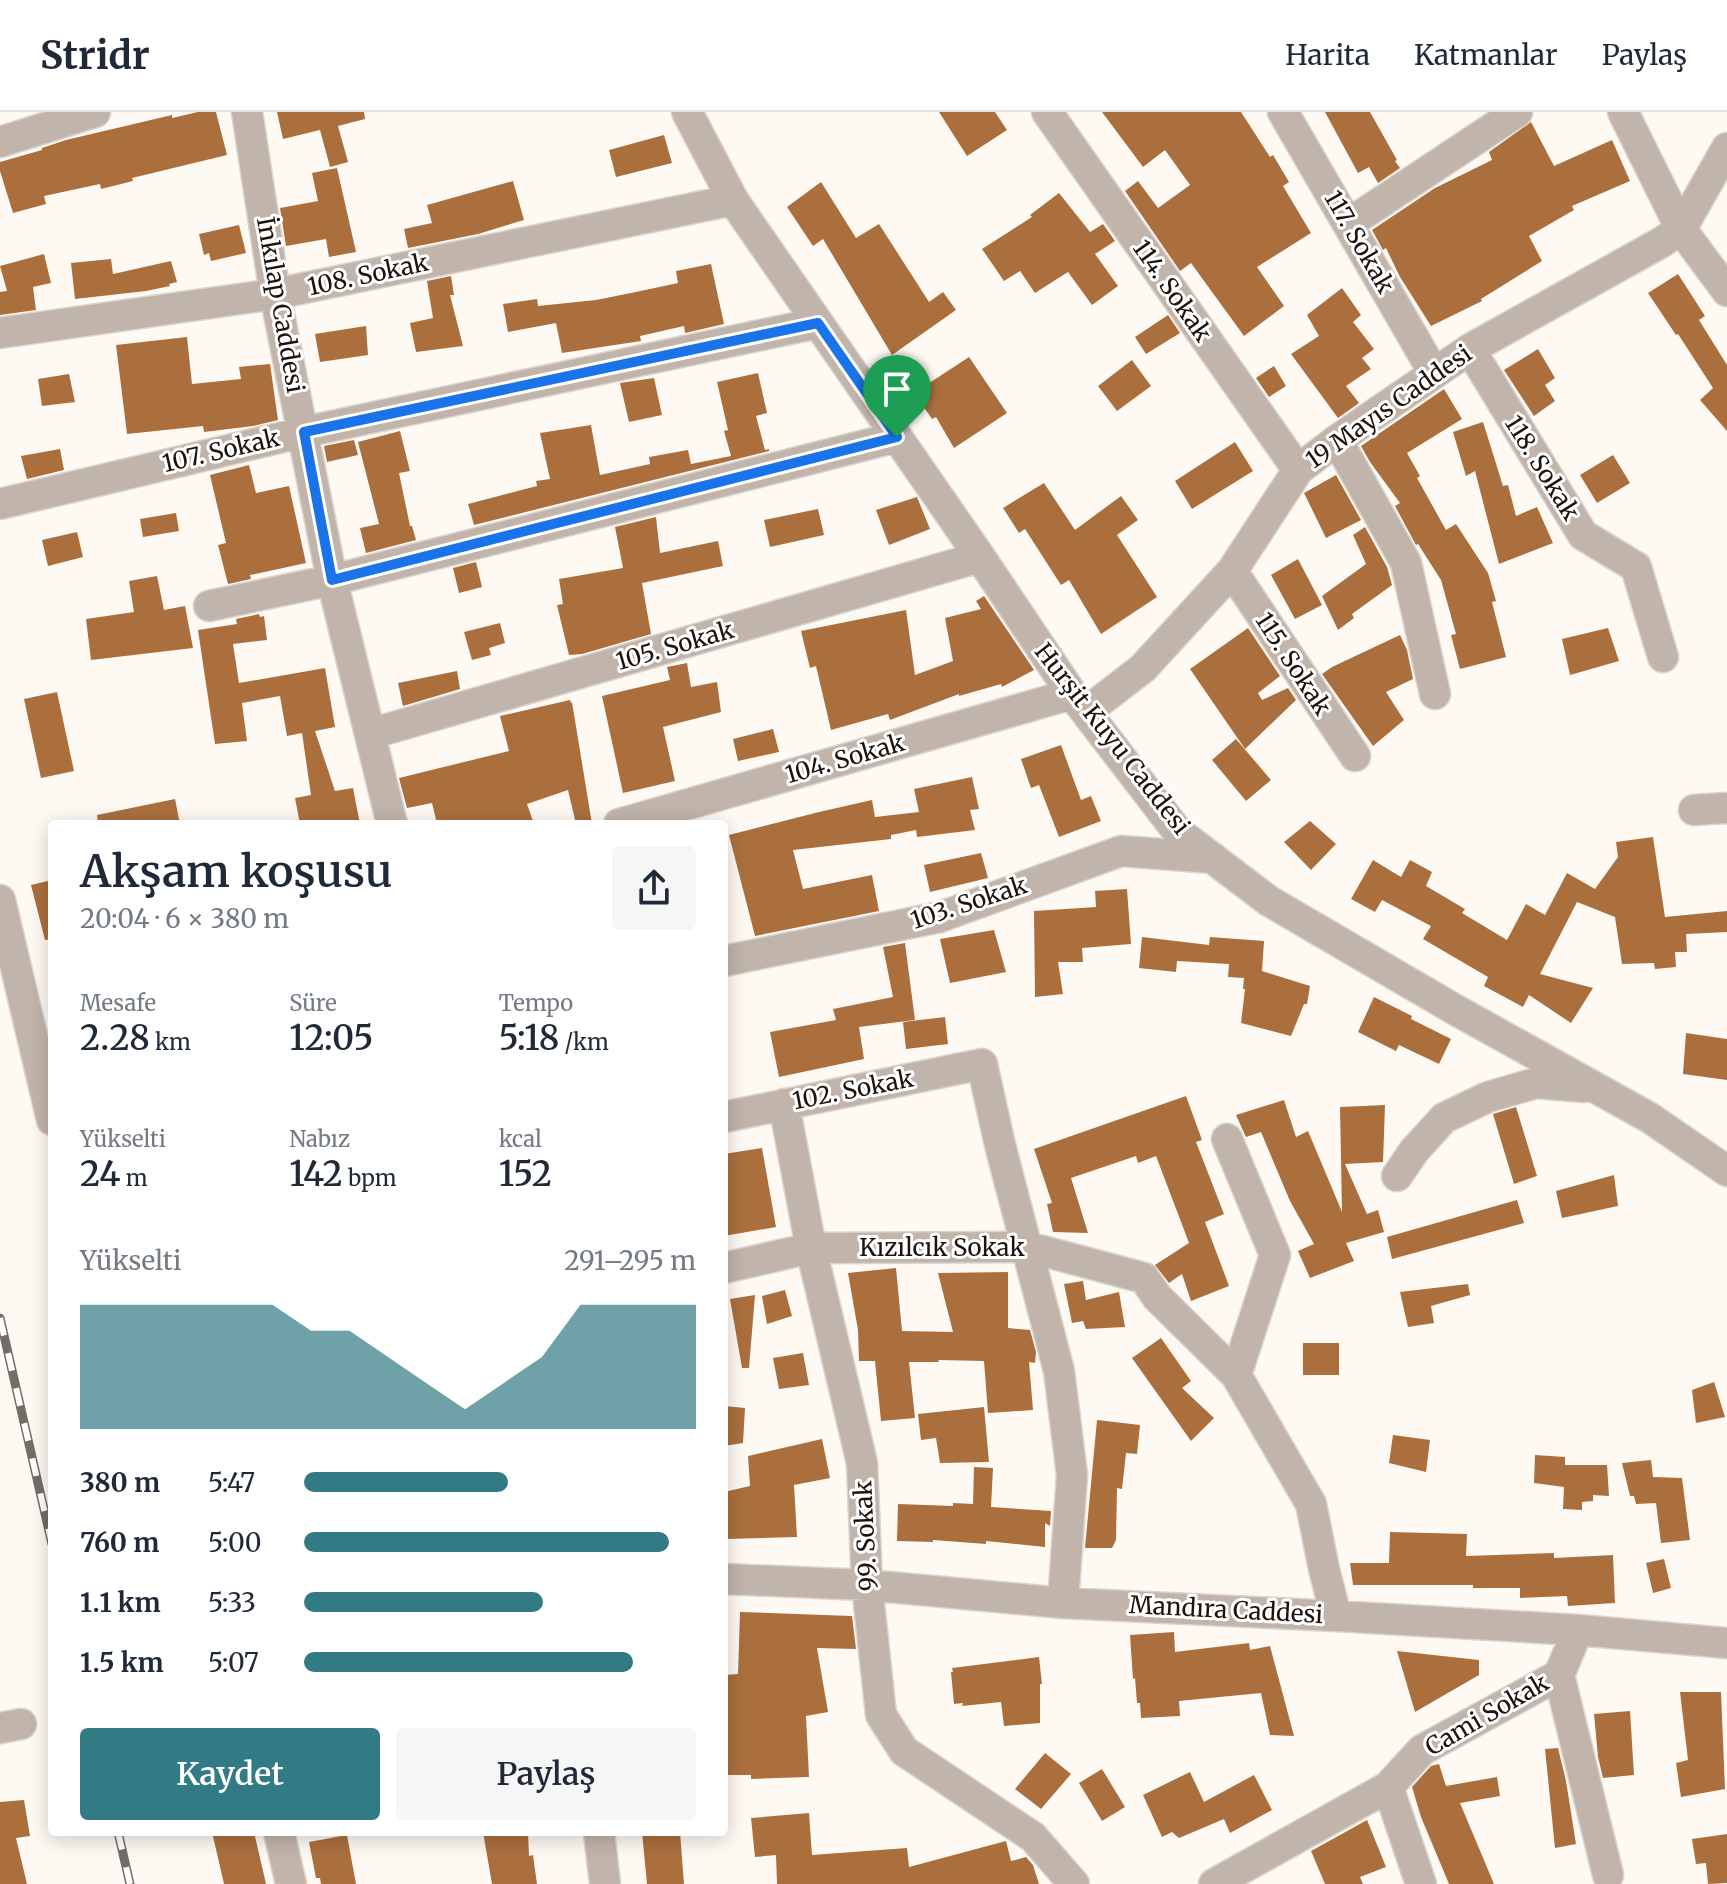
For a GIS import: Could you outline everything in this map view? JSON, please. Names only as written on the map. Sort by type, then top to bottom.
[{"type":"street","points":[[0,142],[95,112]]},
{"type":"street","name":"İnkılap Caddesi","points":[[247,112],[275,294],[332,580],[391,820]]},
{"type":"street","name":"Hurşit Kuyu Caddesi","points":[[687,112],[733,200],[1079,703],[1178,832],[1269,901],[1650,1118],[1727,1171]]},
{"type":"street","name":"114. Sokak","points":[[1047,112],[1298,470]]},
{"type":"street","name":"117. Sokak","points":[[1283,112],[1434,373]]},
{"type":"street","points":[[1348,224],[1483,121],[1517,112]]},
{"type":"street","points":[[1623,112],[1681,229],[1727,291]]},
{"type":"street","name":"19 Mayıs Caddesi","points":[[1079,703],[1143,668],[1232,571],[1298,470],[1470,349],[1681,229],[1727,148]]},
{"type":"street","name":"108. Sokak","points":[[0,333],[275,294],[733,200]]},
{"type":"street","name":"107. Sokak","points":[[0,504],[304,432],[818,323]]},
{"type":"street","name":"118. Sokak","points":[[1470,349],[1583,535],[1636,567],[1663,657]]},
{"type":"street","points":[[209,606],[332,580],[897,437]]},
{"type":"street","points":[[1337,440],[1406,563],[1435,694]]},
{"type":"street","name":"105. Sokak","points":[[370,734],[980,557]]},
{"type":"street","name":"115. Sokak","points":[[1232,571],[1355,756]]},
{"type":"street","name":"104. Sokak","points":[[634,820],[1079,703]]},
{"type":"street","points":[[1694,810],[1727,808]]},
{"type":"street","name":"103. Sokak","points":[[728,960],[940,917],[1121,851],[1213,858]]},
{"type":"street","points":[[0,900],[48,1097]]},
{"type":"street","name":"102. Sokak","points":[[728,1116],[982,1064],[1028,1247]]},
{"type":"street","points":[[1397,1176],[1414,1151],[1444,1118],[1488,1097],[1536,1083],[1595,1087]]},
{"type":"street","name":"99. Sokak","points":[[784,1104],[811,1248],[862,1463],[867,1585],[881,1715],[904,1751],[1033,1837],[1074,1884]]},
{"type":"street","points":[[1227,1139],[1275,1255],[1236,1375]]},
{"type":"street","points":[[1028,1247],[1059,1371],[1072,1475],[1063,1603]]},
{"type":"street","name":"Kızılcık Sokak","points":[[728,1267],[811,1248],[1028,1247],[1144,1278],[1157,1297],[1236,1375],[1311,1504],[1336,1616]]},
{"type":"street","name":"Mandıra Caddesi","points":[[728,1579],[867,1585],[1063,1603],[1578,1630],[1727,1643]]},
{"type":"street","name":"Cami Sokak","points":[[1214,1884],[1388,1787],[1422,1750],[1559,1675],[1578,1630]]},
{"type":"street","points":[[1559,1675],[1608,1875]]},
{"type":"street","points":[[1388,1787],[1421,1884]]},
{"type":"street","points":[[280,1836],[291,1884]]},
{"type":"street","points":[[599,1836],[605,1884]]},
{"type":"building","points":[[198,112],[216,112],[227,155],[132,178],[133,181],[101,189],[100,184],[44,196],[46,204],[13,213],[0,162],[66,140],[172,115],[172,118]]},
{"type":"building","points":[[277,112],[364,112],[365,119],[338,126],[348,162],[330,167],[320,130],[283,139]]},
{"type":"building","points":[[939,112],[995,112],[1007,130],[967,156]]},
{"type":"building","points":[[1102,112],[1241,112],[1289,182],[1283,186],[1311,233],[1257,267],[1284,306],[1244,336],[1191,263],[1180,271],[1125,191],[1138,181],[1158,208],[1190,185],[1165,150],[1143,167]]},
{"type":"building","points":[[1325,112],[1370,112],[1400,168],[1378,183],[1369,167],[1358,173]]},
{"type":"building","points":[[1531,122],[1554,166],[1612,140],[1630,181],[1572,206],[1574,210],[1529,236],[1542,261],[1482,301],[1431,326],[1386,248],[1383,250],[1372,230],[1435,188],[1492,160],[1489,152]]},
{"type":"building","points":[[664,135],[672,163],[616,177],[609,150]]},
{"type":"building","points":[[337,168],[356,252],[329,257],[326,239],[286,246],[280,208],[318,201],[312,173]]},
{"type":"building","points":[[513,181],[524,220],[478,234],[408,248],[404,229],[432,223],[427,205]]},
{"type":"building","points":[[821,182],[856,238],[879,224],[929,302],[943,292],[956,310],[892,355],[823,239],[813,246],[787,207]]},
{"type":"building","points":[[1059,193],[1090,232],[1103,224],[1115,241],[1095,254],[1118,286],[1092,305],[1068,272],[1035,293],[1020,271],[1004,281],[982,249],[1032,217],[1030,215]]},
{"type":"building","points":[[239,225],[246,253],[211,261],[209,253],[204,255],[199,234]]},
{"type":"building","points":[[44,254],[51,283],[33,287],[36,310],[0,315],[0,292],[7,291],[0,266]]},
{"type":"building","points":[[111,259],[113,274],[171,261],[177,282],[146,291],[75,299],[71,263]]},
{"type":"building","points":[[711,264],[724,324],[685,333],[684,326],[640,336],[641,341],[562,353],[556,323],[508,332],[503,304],[537,299],[538,306],[596,300],[678,283],[676,271]]},
{"type":"building","points":[[1678,274],[1705,316],[1699,320],[1727,365],[1727,431],[1700,400],[1713,388],[1648,293]]},
{"type":"building","points":[[451,276],[454,295],[450,295],[463,346],[416,352],[410,323],[433,318],[427,281]]},
{"type":"building","points":[[1342,288],[1361,315],[1353,322],[1374,349],[1362,358],[1371,369],[1346,386],[1359,403],[1338,418],[1291,354],[1319,336],[1307,315]]},
{"type":"building","points":[[1168,315],[1180,333],[1146,354],[1135,337]]},
{"type":"building","points":[[366,326],[368,355],[320,362],[315,334]]},
{"type":"building","points":[[187,337],[192,384],[241,379],[239,367],[270,364],[278,420],[204,432],[203,426],[127,434],[116,345]]},
{"type":"building","points":[[1538,349],[1555,378],[1545,385],[1555,401],[1534,416],[1504,370]]},
{"type":"building","points":[[969,357],[1007,413],[954,448],[936,417],[932,419],[914,393]]},
{"type":"building","points":[[1132,360],[1151,386],[1117,411],[1098,386]]},
{"type":"building","points":[[1274,366],[1286,386],[1269,397],[1256,378]]},
{"type":"building","points":[[758,373],[767,413],[756,416],[765,450],[769,451],[474,525],[468,504],[537,486],[536,481],[550,479],[540,433],[591,425],[600,475],[650,464],[649,457],[688,450],[691,464],[731,456],[717,382]]},
{"type":"building","points":[[69,374],[75,402],[42,406],[38,379]]},
{"type":"building","points":[[654,378],[662,415],[629,422],[620,383]]},
{"type":"building","points":[[1444,389],[1462,419],[1407,453],[1446,530],[1456,524],[1488,573],[1506,657],[1460,669],[1451,635],[1456,634],[1441,580],[1416,545],[1395,506],[1400,503],[1361,446]]},
{"type":"building","points":[[1483,422],[1503,486],[1508,485],[1516,516],[1537,507],[1553,543],[1499,564],[1475,471],[1466,476],[1453,432]]},
{"type":"building","points":[[400,431],[410,471],[399,473],[416,540],[366,553],[360,528],[379,524],[358,442]]},
{"type":"building","points":[[354,440],[358,455],[327,462],[324,446]]},
{"type":"building","points":[[1235,442],[1253,471],[1192,509],[1175,481]]},
{"type":"building","points":[[60,449],[64,470],[27,479],[21,456]]},
{"type":"building","points":[[1613,455],[1630,483],[1597,503],[1580,475]]},
{"type":"building","points":[[249,465],[256,493],[289,486],[306,563],[250,575],[251,579],[228,584],[218,545],[226,543],[210,475]]},
{"type":"building","points":[[1336,475],[1361,520],[1326,538],[1304,493]]},
{"type":"building","points":[[1044,483],[1075,530],[1121,496],[1138,520],[1117,535],[1157,597],[1101,634],[1069,580],[1061,585],[1025,529],[1019,533],[1003,508]]},
{"type":"building","points":[[917,497],[930,529],[889,545],[876,510]]},
{"type":"building","points":[[818,509],[824,535],[770,547],[764,520]]},
{"type":"building","points":[[176,513],[179,531],[143,537],[140,519]]},
{"type":"building","points":[[656,517],[660,553],[718,541],[723,566],[642,583],[651,634],[569,655],[557,605],[563,604],[559,579],[623,568],[615,527]]},
{"type":"building","points":[[1365,527],[1387,567],[1392,585],[1352,614],[1354,618],[1338,630],[1322,596],[1366,564],[1353,535]]},
{"type":"building","points":[[77,532],[83,557],[48,566],[42,540]]},
{"type":"building","points":[[1298,559],[1322,605],[1295,619],[1271,575]]},
{"type":"building","points":[[476,562],[482,587],[459,593],[453,568]]},
{"type":"building","points":[[157,576],[164,610],[185,606],[193,648],[91,660],[86,619],[134,612],[129,581]]},
{"type":"building","points":[[984,596],[1034,670],[1002,687],[1001,684],[959,694],[890,720],[888,714],[831,730],[816,666],[810,668],[801,631],[906,610],[915,675],[953,661],[945,618],[981,609],[976,601]]},
{"type":"building","points":[[259,614],[260,617],[264,616],[267,640],[233,644],[239,683],[325,668],[335,727],[315,731],[335,791],[353,788],[359,820],[299,820],[295,798],[311,795],[302,733],[287,736],[280,696],[242,703],[247,741],[215,744],[198,630],[237,624],[236,619]]},
{"type":"building","points":[[500,623],[505,643],[489,648],[491,655],[472,660],[464,632]]},
{"type":"building","points":[[1248,628],[1280,676],[1258,693],[1262,700],[1288,688],[1296,700],[1245,749],[1190,669]]},
{"type":"building","points":[[1608,628],[1619,661],[1570,675],[1562,639]]},
{"type":"building","points":[[1400,635],[1407,650],[1413,679],[1386,692],[1404,720],[1373,746],[1322,674]]},
{"type":"building","points":[[687,663],[691,687],[717,682],[721,712],[663,727],[675,781],[623,793],[602,696],[670,680],[667,667]]},
{"type":"building","points":[[457,671],[460,689],[403,706],[398,683]]},
{"type":"building","points":[[57,692],[74,771],[41,778],[24,699]]},
{"type":"building","points":[[572,702],[591,820],[575,820],[568,790],[527,804],[533,820],[436,820],[432,803],[407,808],[399,778],[509,751],[500,716]]},
{"type":"building","points":[[773,729],[779,752],[738,761],[733,739]]},
{"type":"building","points":[[1236,739],[1271,780],[1246,801],[1212,760]]},
{"type":"building","points":[[1061,745],[1081,800],[1091,796],[1101,821],[1059,837],[1039,785],[1031,788],[1021,759]]},
{"type":"building","points":[[972,777],[979,809],[970,810],[975,830],[917,837],[916,830],[891,835],[891,839],[793,850],[803,889],[872,875],[879,911],[755,936],[729,835],[872,800],[875,817],[919,812],[914,789]]},
{"type":"building","points":[[175,799],[179,820],[98,820],[97,815]]},
{"type":"building","points":[[1310,821],[1336,844],[1311,870],[1284,842]]},
{"type":"building","points":[[1653,837],[1665,917],[1727,911],[1727,932],[1686,934],[1687,952],[1675,952],[1676,967],[1655,969],[1654,963],[1622,964],[1615,917],[1577,902],[1540,974],[1593,988],[1571,1023],[1529,995],[1523,1007],[1484,986],[1488,977],[1423,939],[1431,926],[1382,900],[1375,912],[1351,899],[1373,860],[1401,877],[1410,860],[1432,872],[1426,886],[1465,909],[1462,913],[1507,940],[1526,904],[1545,915],[1567,873],[1595,889],[1618,857],[1616,842]]},
{"type":"building","points":[[981,853],[988,878],[930,892],[924,865]]},
{"type":"building","points":[[48,881],[48,940],[45,940],[31,885]]},
{"type":"building","points":[[1127,889],[1131,944],[1082,948],[1083,962],[1058,962],[1063,994],[1035,997],[1034,911],[1096,907],[1095,891]]},
{"type":"building","points":[[994,930],[1006,972],[950,983],[940,939]]},
{"type":"building","points":[[1142,937],[1209,945],[1210,937],[1264,941],[1262,971],[1310,986],[1307,1004],[1304,1004],[1291,1036],[1241,1023],[1244,978],[1228,977],[1229,964],[1177,961],[1176,972],[1139,968]]},
{"type":"building","points":[[905,943],[915,1020],[859,1027],[864,1059],[779,1077],[770,1032],[836,1020],[833,1009],[893,997],[883,947]]},
{"type":"building","points":[[1374,997],[1451,1039],[1439,1064],[1399,1045],[1396,1051],[1358,1032]]},
{"type":"building","points":[[945,1017],[948,1044],[906,1049],[903,1022]]},
{"type":"building","points":[[1686,1033],[1727,1039],[1727,1080],[1683,1074]]},
{"type":"building","points":[[1186,1096],[1202,1140],[1196,1142],[1224,1214],[1205,1222],[1229,1286],[1191,1301],[1182,1274],[1169,1283],[1155,1265],[1189,1243],[1156,1156],[1138,1163],[1136,1156],[1071,1178],[1088,1233],[1053,1232],[1047,1204],[1052,1203],[1034,1149]]},
{"type":"building","points":[[1284,1100],[1296,1137],[1308,1131],[1342,1212],[1340,1107],[1385,1105],[1383,1162],[1345,1164],[1367,1214],[1378,1210],[1384,1232],[1346,1243],[1354,1261],[1310,1278],[1298,1251],[1314,1244],[1290,1201],[1261,1132],[1246,1137],[1236,1115]]},
{"type":"building","points":[[1516,1107],[1537,1176],[1514,1184],[1493,1114]]},
{"type":"building","points":[[762,1148],[776,1227],[728,1235],[728,1153]]},
{"type":"building","points":[[1614,1175],[1618,1206],[1562,1218],[1556,1191]]},
{"type":"building","points":[[1517,1200],[1524,1223],[1392,1259],[1387,1237]]},
{"type":"building","points":[[896,1268],[902,1331],[953,1332],[938,1273],[1008,1272],[1008,1328],[1030,1330],[1036,1352],[1035,1363],[1029,1362],[1033,1410],[988,1413],[984,1361],[909,1362],[915,1418],[881,1421],[875,1361],[859,1361],[858,1330],[848,1273]]},
{"type":"building","points":[[1083,1281],[1086,1300],[1119,1292],[1125,1327],[1086,1329],[1083,1321],[1072,1323],[1064,1284]]},
{"type":"building","points":[[1468,1284],[1470,1295],[1431,1306],[1434,1323],[1408,1327],[1400,1292]]},
{"type":"building","points":[[785,1290],[792,1316],[767,1324],[762,1296]]},
{"type":"building","points":[[755,1295],[749,1368],[742,1368],[730,1299]]},
{"type":"building","points":[[1161,1338],[1191,1381],[1182,1388],[1214,1418],[1191,1441],[1132,1358]]},
{"type":"building","points":[[1303,1343],[1339,1343],[1339,1375],[1303,1375]]},
{"type":"building","points":[[803,1353],[809,1385],[779,1389],[773,1358]]},
{"type":"building","points":[[1714,1382],[1725,1417],[1696,1423],[1692,1390]]},
{"type":"building","points":[[728,1406],[745,1408],[743,1443],[728,1445]]},
{"type":"building","points":[[984,1407],[989,1462],[940,1463],[936,1438],[921,1440],[918,1414]]},
{"type":"building","points":[[1097,1420],[1140,1425],[1137,1454],[1126,1453],[1122,1489],[1117,1488],[1116,1540],[1112,1548],[1085,1548]]},
{"type":"building","points":[[1393,1435],[1430,1440],[1426,1472],[1389,1463]]},
{"type":"building","points":[[822,1439],[830,1478],[794,1485],[797,1537],[728,1539],[728,1491],[750,1486],[748,1456]]},
{"type":"building","points":[[1535,1455],[1565,1457],[1565,1465],[1607,1465],[1609,1496],[1593,1495],[1593,1501],[1582,1502],[1582,1510],[1563,1509],[1564,1487],[1534,1483]]},
{"type":"building","points":[[1651,1460],[1653,1477],[1682,1478],[1690,1540],[1661,1543],[1656,1503],[1636,1504],[1634,1496],[1630,1496],[1622,1463]]},
{"type":"building","points":[[974,1467],[993,1468],[991,1507],[1051,1511],[1050,1526],[1045,1523],[1045,1547],[986,1541],[986,1544],[897,1541],[898,1504],[973,1504]]},
{"type":"building","points":[[1390,1532],[1467,1534],[1466,1556],[1554,1553],[1554,1558],[1613,1555],[1615,1603],[1568,1606],[1567,1596],[1520,1598],[1520,1588],[1353,1585],[1350,1563],[1389,1563]]},
{"type":"building","points":[[1664,1559],[1671,1588],[1653,1593],[1646,1563]]},
{"type":"building","points":[[740,1612],[852,1616],[856,1649],[817,1648],[828,1712],[806,1716],[809,1777],[751,1779],[751,1775],[728,1775],[728,1675],[738,1674]]},
{"type":"building","points":[[1174,1632],[1175,1652],[1249,1643],[1250,1650],[1270,1646],[1294,1736],[1270,1735],[1261,1693],[1179,1701],[1180,1716],[1141,1718],[1133,1679],[1130,1635]]},
{"type":"building","points":[[1397,1651],[1479,1660],[1479,1675],[1415,1712]]},
{"type":"building","points":[[1039,1657],[1042,1684],[1040,1723],[1004,1726],[1001,1702],[954,1704],[952,1668]]},
{"type":"building","points":[[1680,1692],[1721,1692],[1725,1789],[1681,1797],[1676,1763],[1688,1760]]},
{"type":"building","points":[[1630,1711],[1634,1775],[1603,1778],[1594,1714]]},
{"type":"building","points":[[1558,1748],[1576,1844],[1555,1848],[1545,1749]]},
{"type":"building","points":[[1045,1753],[1071,1774],[1041,1809],[1015,1789]]},
{"type":"building","points":[[1439,1764],[1446,1786],[1497,1777],[1500,1796],[1460,1803],[1494,1884],[1449,1884],[1412,1787],[1431,1766]]},
{"type":"building","points":[[1102,1769],[1125,1807],[1102,1821],[1079,1783]]},
{"type":"building","points":[[1190,1772],[1204,1802],[1254,1775],[1272,1810],[1230,1833],[1224,1819],[1179,1838],[1172,1832],[1162,1837],[1143,1795]]},
{"type":"building","points":[[24,1800],[30,1836],[16,1838],[27,1884],[0,1884],[0,1802]]},
{"type":"building","points":[[809,1813],[812,1855],[907,1848],[909,1867],[1006,1841],[1011,1861],[1026,1857],[1033,1865],[1039,1884],[777,1884],[776,1855],[755,1857],[751,1818]]},
{"type":"building","points":[[1367,1820],[1386,1867],[1360,1877],[1363,1884],[1325,1884],[1311,1851]]},
{"type":"building","points":[[1727,1834],[1727,1883],[1708,1884],[1706,1863],[1696,1864],[1692,1839]]},
{"type":"building","points":[[213,1836],[255,1836],[266,1884],[224,1884]]},
{"type":"building","points":[[347,1836],[356,1884],[321,1884],[320,1878],[316,1878],[309,1842]]},
{"type":"building","points":[[484,1836],[528,1836],[529,1856],[533,1855],[537,1884],[492,1884]]},
{"type":"building","points":[[642,1836],[680,1836],[684,1884],[647,1884]]},
{"type":"railway","points":[[0,1318],[48,1527]]},
{"type":"railway","points":[[119,1836],[130,1884]]},
{"type":"route","points":[[818,323],[897,437],[332,580],[304,432],[818,323]]}]
